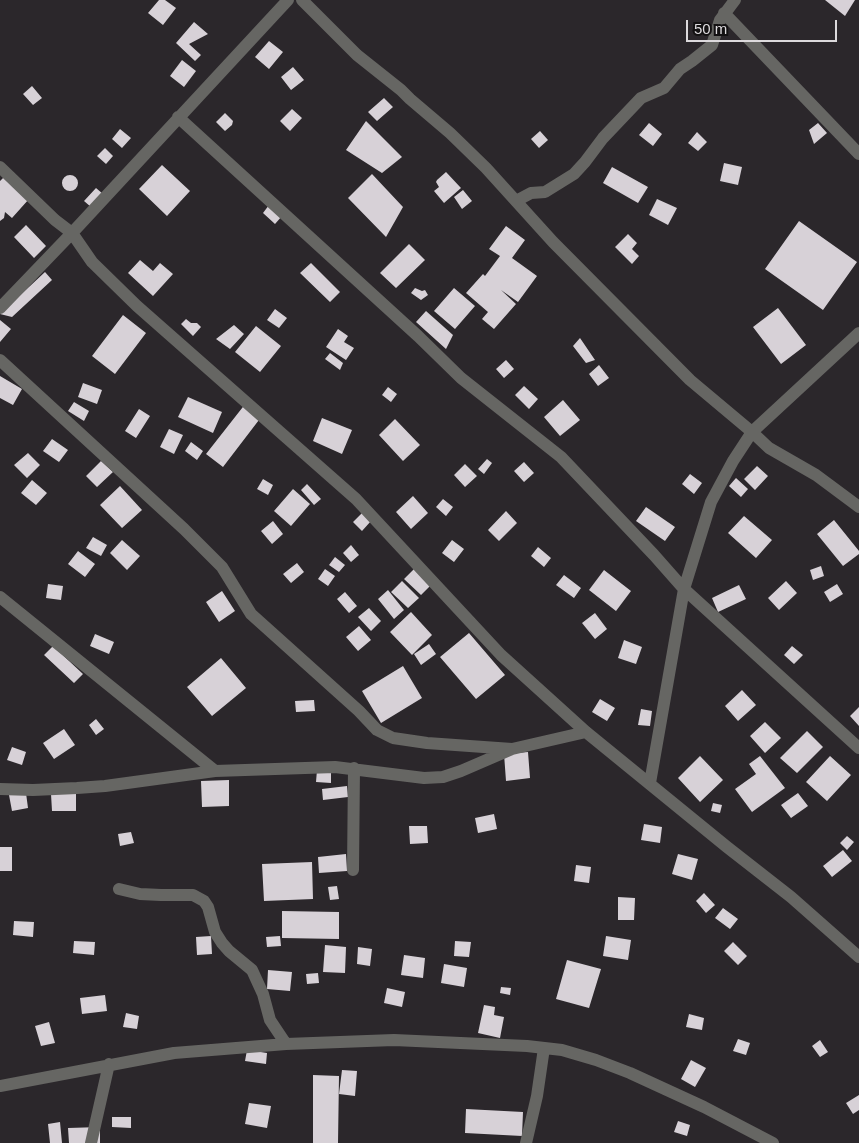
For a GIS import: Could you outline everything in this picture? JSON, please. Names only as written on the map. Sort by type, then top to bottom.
[{"type":"street","points":[[0,308],[288,0]]},
{"type":"street","points":[[302,0],[357,55],[450,132],[486,168],[553,242],[690,380],[752,432],[768,448],[816,475],[859,507]]},
{"type":"street","points":[[516,201],[531,193],[545,192],[574,174],[603,138],[641,98],[664,88],[680,69],[712,45],[724,13],[735,0]]},
{"type":"street","points":[[724,13],[859,154]]},
{"type":"street","points":[[178,117],[418,336],[460,378],[561,457],[684,589],[859,748]]},
{"type":"street","points":[[0,167],[55,220],[72,233],[92,262],[144,312],[356,499],[501,655],[586,732],[727,847],[792,897],[859,957]]},
{"type":"street","points":[[650,783],[684,589],[711,502],[733,461],[752,432],[859,333]]},
{"type":"street","points":[[0,360],[184,529],[222,567],[251,614],[359,711],[377,730],[393,738],[427,743],[512,749]]},
{"type":"street","points":[[0,597],[215,771]]},
{"type":"street","points":[[0,789],[33,790],[105,786],[215,771],[335,767],[424,778],[443,777],[512,749],[586,732]]},
{"type":"street","points":[[353,870],[354,768]]},
{"type":"street","points":[[120,890],[154,895],[193,895],[204,901],[208,907],[215,932],[229,952],[252,970],[263,994],[270,1020],[286,1044]]},
{"type":"street","points":[[0,1086],[174,1053],[286,1044],[394,1040],[544,1048],[570,1053],[630,1073],[704,1107],[773,1143]]},
{"type":"street","points":[[526,1143],[537,1096],[544,1048]]},
{"type":"street","points":[[91,1143],[109,1064]]},
{"type":"building","points":[[159,0],[165,0],[176,8],[163,25],[148,13]]},
{"type":"building","points":[[825,0],[855,0],[845,16]]},
{"type":"building","points":[[194,22],[208,34],[189,44],[201,55],[195,61],[176,43]]},
{"type":"building","points":[[269,41],[283,52],[269,69],[255,57]]},
{"type":"building","points":[[182,60],[196,71],[184,87],[170,76]]},
{"type":"building","points":[[293,67],[304,80],[291,90],[281,77]]},
{"type":"building","points":[[32,86],[42,98],[33,105],[23,94]]},
{"type":"building","points":[[384,98],[393,107],[377,121],[368,112]]},
{"type":"building","points":[[292,109],[302,118],[290,131],[280,121]]},
{"type":"building","points":[[225,113],[233,121],[232,125],[225,131],[216,122]]},
{"type":"building","points":[[366,121],[402,157],[382,173],[346,150]]},
{"type":"building","points":[[649,123],[662,134],[653,146],[639,135]]},
{"type":"building","points":[[818,123],[827,133],[814,144],[809,130]]},
{"type":"building","points":[[120,129],[131,138],[122,148],[112,139]]},
{"type":"building","points":[[540,131],[548,140],[539,148],[531,139]]},
{"type":"building","points":[[697,132],[707,142],[698,151],[688,143]]},
{"type":"building","points":[[105,148],[113,156],[106,164],[97,156]]},
{"type":"building","points":[[724,163],[742,167],[738,185],[720,181]]},
{"type":"building","points":[[162,165],[190,191],[167,216],[139,189]]},
{"type":"building","points":[[612,167],[648,187],[638,203],[603,183]]},
{"type":"building","points":[[446,172],[461,188],[444,203],[434,191],[439,187],[436,182],[437,180]]},
{"type":"building","points":[[372,174],[403,207],[386,237],[348,198]]},
{"type":"building","points":[[70,175],[76,177],[78,183],[76,189],[70,191],[64,189],[62,183],[64,177]]},
{"type":"building","points":[[5,176],[29,199],[12,218],[5,212],[4,218],[0,221],[0,181]]},
{"type":"building","points":[[96,188],[103,194],[91,207],[84,201]]},
{"type":"building","points":[[463,190],[472,201],[462,209],[454,197]]},
{"type":"building","points":[[657,199],[677,208],[668,225],[649,215]]},
{"type":"building","points":[[269,205],[282,216],[275,224],[263,213]]},
{"type":"building","points":[[799,221],[857,262],[823,310],[765,269]]},
{"type":"building","points":[[26,225],[46,246],[34,258],[14,237]]},
{"type":"building","points":[[506,226],[525,240],[512,258],[537,276],[518,302],[501,290],[516,304],[494,329],[482,319],[488,312],[466,293],[483,274],[485,276],[500,256],[489,249]]},
{"type":"building","points":[[628,234],[637,243],[632,249],[639,256],[632,264],[615,247]]},
{"type":"building","points":[[409,244],[425,260],[396,288],[380,273]]},
{"type":"building","points":[[140,260],[153,271],[160,263],[173,274],[153,296],[128,273]]},
{"type":"building","points":[[311,263],[340,292],[330,302],[300,273]]},
{"type":"building","points":[[45,272],[52,280],[12,317],[0,314]]},
{"type":"building","points":[[415,288],[422,291],[425,290],[428,295],[421,300],[411,293]]},
{"type":"building","points":[[454,288],[475,306],[455,329],[434,311]]},
{"type":"building","points":[[778,308],[806,345],[781,364],[753,327]]},
{"type":"building","points":[[275,309],[287,318],[279,328],[267,320]]},
{"type":"building","points":[[426,311],[453,335],[446,349],[416,322]]},
{"type":"building","points":[[123,315],[146,333],[115,374],[92,356]]},
{"type":"building","points":[[186,319],[191,323],[197,323],[201,327],[193,336],[181,324]]},
{"type":"building","points":[[0,320],[11,329],[0,342]]},
{"type":"building","points":[[234,325],[244,334],[230,349],[216,339]]},
{"type":"building","points":[[256,326],[281,346],[260,372],[235,352]]},
{"type":"building","points":[[338,329],[348,336],[344,342],[354,348],[346,360],[326,347]]},
{"type":"building","points":[[580,338],[595,360],[586,363],[573,346]]},
{"type":"building","points":[[330,353],[343,363],[340,370],[325,359]]},
{"type":"building","points":[[506,360],[514,369],[504,378],[496,369]]},
{"type":"building","points":[[599,365],[609,378],[598,386],[589,374]]},
{"type":"building","points":[[0,376],[22,389],[13,405],[0,398]]},
{"type":"building","points":[[83,383],[102,390],[97,404],[78,397]]},
{"type":"building","points":[[524,386],[538,399],[529,409],[515,395]]},
{"type":"building","points":[[388,387],[397,394],[391,402],[382,395]]},
{"type":"building","points":[[188,397],[222,412],[213,433],[178,417]]},
{"type":"building","points":[[563,400],[580,420],[560,436],[544,417]]},
{"type":"building","points":[[74,402],[89,411],[84,421],[68,411]]},
{"type":"building","points":[[246,403],[262,416],[223,467],[206,454]]},
{"type":"building","points":[[139,409],[150,416],[136,438],[125,431]]},
{"type":"building","points":[[322,418],[352,430],[342,454],[313,441]]},
{"type":"building","points":[[395,419],[420,445],[403,461],[379,435]]},
{"type":"building","points":[[169,429],[183,435],[174,454],[160,447]]},
{"type":"building","points":[[52,439],[68,450],[59,462],[43,451]]},
{"type":"building","points":[[191,442],[203,451],[197,460],[185,451]]},
{"type":"building","points":[[28,453],[40,465],[27,478],[14,465]]},
{"type":"building","points":[[487,459],[492,463],[484,474],[478,469]]},
{"type":"building","points":[[101,461],[113,472],[97,487],[86,476]]},
{"type":"building","points":[[524,462],[534,473],[524,482],[514,471]]},
{"type":"building","points":[[465,464],[477,476],[465,487],[454,475]]},
{"type":"building","points":[[757,466],[768,476],[755,490],[744,479]]},
{"type":"building","points":[[690,474],[702,483],[694,494],[682,484]]},
{"type":"building","points":[[736,478],[748,489],[741,497],[729,486]]},
{"type":"building","points":[[263,479],[273,485],[268,495],[257,489]]},
{"type":"building","points":[[32,480],[47,493],[36,505],[21,493]]},
{"type":"building","points":[[307,484],[321,499],[314,505],[301,490]]},
{"type":"building","points":[[120,486],[142,510],[122,528],[100,505]]},
{"type":"building","points":[[293,489],[310,504],[291,526],[274,511]]},
{"type":"building","points":[[413,496],[428,513],[411,529],[396,512]]},
{"type":"building","points":[[443,499],[453,507],[446,516],[436,507]]},
{"type":"building","points":[[646,507],[675,527],[665,541],[636,521]]},
{"type":"building","points":[[506,511],[517,523],[499,541],[488,530]]},
{"type":"building","points":[[362,513],[371,521],[362,531],[353,522]]},
{"type":"building","points":[[744,516],[772,540],[756,558],[728,533]]},
{"type":"building","points":[[834,520],[859,551],[859,554],[843,566],[817,534]]},
{"type":"building","points":[[273,521],[283,534],[272,544],[261,531]]},
{"type":"building","points":[[93,537],[107,545],[101,556],[86,548]]},
{"type":"building","points":[[122,540],[140,556],[127,570],[110,553]]},
{"type":"building","points":[[452,540],[464,549],[454,562],[442,553]]},
{"type":"building","points":[[351,545],[359,555],[351,562],[343,553]]},
{"type":"building","points":[[538,547],[551,558],[544,567],[531,556]]},
{"type":"building","points":[[78,551],[95,564],[85,577],[68,564]]},
{"type":"building","points":[[335,557],[345,565],[339,572],[329,565]]},
{"type":"building","points":[[297,563],[304,572],[291,583],[283,574]]},
{"type":"building","points":[[821,566],[824,576],[813,580],[810,570]]},
{"type":"building","points":[[325,569],[335,576],[328,586],[318,579]]},
{"type":"building","points":[[414,569],[431,585],[421,595],[404,579]]},
{"type":"building","points":[[604,570],[631,591],[616,611],[589,590]]},
{"type":"building","points":[[564,575],[581,588],[574,598],[556,585]]},
{"type":"building","points":[[402,581],[419,598],[408,608],[391,592]]},
{"type":"building","points":[[786,581],[797,593],[779,610],[768,598]]},
{"type":"building","points":[[48,584],[63,586],[61,600],[46,598]]},
{"type":"building","points":[[837,584],[843,594],[830,602],[824,592]]},
{"type":"building","points":[[739,585],[746,599],[718,612],[712,598]]},
{"type":"building","points":[[388,590],[404,610],[394,619],[378,599]]},
{"type":"building","points":[[222,591],[235,611],[219,622],[206,602]]},
{"type":"building","points":[[345,592],[357,606],[349,613],[337,599]]},
{"type":"building","points":[[369,608],[381,621],[371,631],[358,617]]},
{"type":"building","points":[[411,612],[432,635],[412,655],[390,632]]},
{"type":"building","points":[[595,613],[607,629],[595,639],[582,623]]},
{"type":"building","points":[[359,626],[371,640],[358,651],[346,637]]},
{"type":"building","points":[[469,633],[505,675],[476,699],[440,657]]},
{"type":"building","points":[[95,634],[114,642],[109,654],[90,646]]},
{"type":"building","points":[[624,640],[642,647],[636,664],[618,658]]},
{"type":"building","points":[[429,644],[436,654],[421,665],[414,654]]},
{"type":"building","points":[[53,646],[83,674],[74,683],[44,655]]},
{"type":"building","points":[[792,646],[803,655],[794,664],[784,655]]},
{"type":"building","points":[[221,658],[246,688],[212,716],[187,687]]},
{"type":"building","points":[[403,666],[422,698],[381,723],[362,691]]},
{"type":"building","points":[[742,690],[756,705],[738,721],[725,706]]},
{"type":"building","points":[[600,699],[615,708],[607,721],[592,712]]},
{"type":"building","points":[[314,700],[315,711],[296,712],[295,701]]},
{"type":"building","points":[[859,707],[859,726],[850,716]]},
{"type":"building","points":[[641,709],[652,711],[650,726],[638,725]]},
{"type":"building","points":[[96,719],[104,729],[96,735],[89,725]]},
{"type":"building","points":[[765,722],[781,738],[765,753],[750,736]]},
{"type":"building","points":[[64,729],[75,745],[54,759],[43,743]]},
{"type":"building","points":[[807,731],[823,747],[797,773],[780,758]]},
{"type":"building","points":[[12,747],[26,752],[22,765],[7,760]]},
{"type":"building","points":[[528,752],[530,778],[506,781],[504,754]]},
{"type":"building","points":[[700,756],[723,780],[700,802],[678,778]]},
{"type":"building","points":[[760,756],[785,788],[752,812],[735,789],[756,774],[749,764]]},
{"type":"building","points":[[830,756],[851,775],[827,801],[806,782]]},
{"type":"building","points":[[317,770],[331,771],[331,783],[316,782]]},
{"type":"building","points":[[229,780],[229,806],[202,807],[201,781]]},
{"type":"building","points":[[347,786],[348,797],[323,800],[322,789]]},
{"type":"building","points":[[26,793],[28,808],[12,811],[9,795]]},
{"type":"building","points":[[798,793],[808,806],[791,818],[781,805]]},
{"type":"building","points":[[51,794],[76,794],[76,811],[52,811]]},
{"type":"building","points":[[713,803],[722,805],[720,813],[711,811]]},
{"type":"building","points":[[494,814],[497,829],[478,833],[475,818]]},
{"type":"building","points":[[644,824],[662,827],[660,843],[641,840]]},
{"type":"building","points":[[409,826],[427,826],[428,843],[410,844]]},
{"type":"building","points":[[131,832],[134,843],[120,846],[118,834]]},
{"type":"building","points":[[847,836],[854,842],[847,850],[840,843]]},
{"type":"building","points":[[0,847],[12,847],[12,871],[0,871]]},
{"type":"building","points":[[843,850],[852,861],[832,877],[823,866]]},
{"type":"building","points":[[346,854],[347,871],[319,873],[318,857]]},
{"type":"building","points":[[678,854],[698,859],[692,880],[672,874]]},
{"type":"building","points":[[312,862],[313,899],[264,901],[262,864]]},
{"type":"building","points":[[576,865],[591,867],[589,883],[574,881]]},
{"type":"building","points":[[337,886],[339,899],[330,900],[328,887]]},
{"type":"building","points":[[704,893],[715,905],[706,913],[696,901]]},
{"type":"building","points":[[618,897],[635,898],[634,920],[618,920]]},
{"type":"building","points":[[723,908],[738,919],[730,929],[715,918]]},
{"type":"building","points":[[282,911],[339,912],[339,939],[282,938]]},
{"type":"building","points":[[14,921],[34,922],[33,937],[13,935]]},
{"type":"building","points":[[211,936],[212,954],[197,955],[196,937]]},
{"type":"building","points":[[280,936],[281,946],[267,947],[266,937]]},
{"type":"building","points":[[606,936],[631,940],[628,960],[603,956]]},
{"type":"building","points":[[74,941],[95,942],[94,955],[73,953]]},
{"type":"building","points":[[455,941],[471,942],[469,957],[454,956]]},
{"type":"building","points":[[733,942],[747,956],[738,965],[724,951]]},
{"type":"building","points":[[325,945],[346,947],[345,973],[323,972]]},
{"type":"building","points":[[358,947],[372,949],[370,966],[357,964]]},
{"type":"building","points":[[404,955],[425,958],[423,978],[401,975]]},
{"type":"building","points":[[567,960],[601,969],[589,1008],[556,999]]},
{"type":"building","points":[[444,964],[467,968],[464,987],[441,983]]},
{"type":"building","points":[[268,970],[292,972],[290,991],[267,989]]},
{"type":"building","points":[[318,973],[319,983],[307,984],[306,974]]},
{"type":"building","points":[[501,987],[511,988],[510,995],[500,993]]},
{"type":"building","points":[[387,988],[405,992],[402,1007],[384,1003]]},
{"type":"building","points":[[105,995],[107,1011],[82,1014],[80,998]]},
{"type":"building","points":[[484,1005],[495,1007],[494,1015],[504,1017],[500,1038],[478,1033]]},
{"type":"building","points":[[126,1013],[139,1016],[137,1029],[123,1027]]},
{"type":"building","points":[[689,1014],[704,1018],[702,1030],[686,1027]]},
{"type":"building","points":[[49,1022],[55,1043],[41,1046],[35,1026]]},
{"type":"building","points":[[738,1039],[750,1043],[746,1055],[733,1051]]},
{"type":"building","points":[[820,1040],[828,1052],[820,1057],[812,1046]]},
{"type":"building","points":[[247,1050],[267,1053],[266,1064],[245,1061]]},
{"type":"building","points":[[691,1060],[706,1068],[695,1087],[681,1079]]},
{"type":"building","points":[[342,1070],[357,1071],[355,1096],[339,1094]]},
{"type":"building","points":[[313,1075],[339,1076],[338,1143],[313,1143]]},
{"type":"building","points":[[859,1095],[859,1110],[853,1114],[846,1103]]},
{"type":"building","points":[[249,1103],[271,1106],[267,1128],[245,1124]]},
{"type":"building","points":[[466,1109],[523,1112],[522,1136],[465,1133]]},
{"type":"building","points":[[112,1117],[131,1117],[131,1128],[112,1127]]},
{"type":"building","points":[[678,1121],[690,1125],[687,1136],[674,1132]]},
{"type":"building","points":[[60,1122],[62,1143],[50,1143],[48,1124]]},
{"type":"building","points":[[100,1127],[100,1143],[69,1143],[68,1128]]}]
